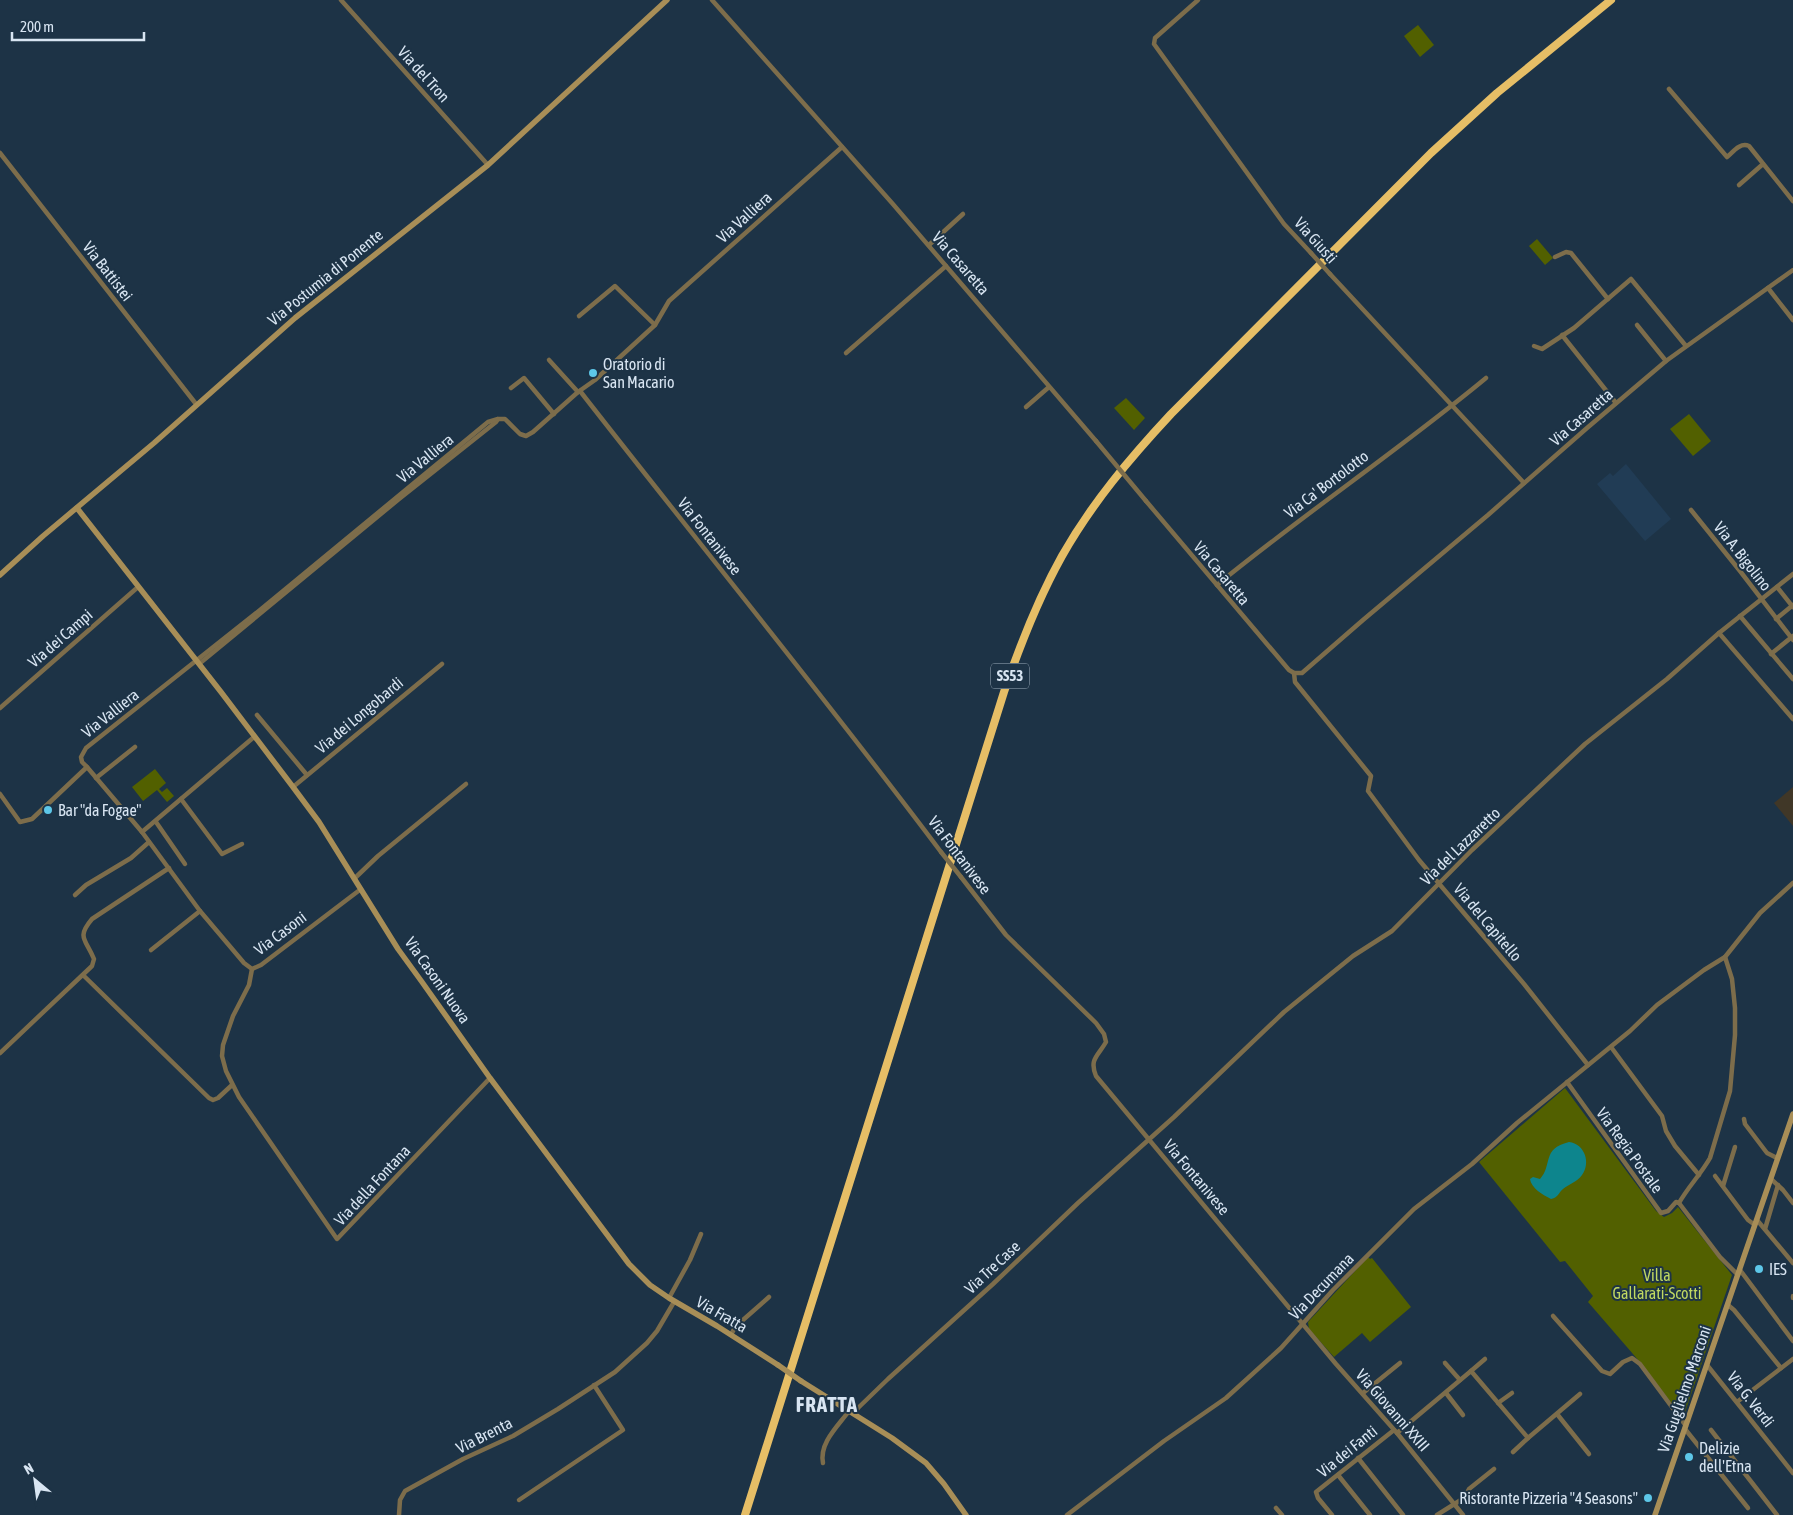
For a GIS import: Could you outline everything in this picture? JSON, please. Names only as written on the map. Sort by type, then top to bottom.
[{"type":"highway","points":[[1584,22],[1606,0]]},
{"type":"highway","name":"SS53","points":[[745,1515],[1007,685],[1030,622],[1062,556],[1106,489],[1145,442],[1172,414],[1431,153],[1496,93],[1612,0]]},
{"type":"main road","name":"Via Postumia di Ponente","points":[[0,575],[43,536],[154,443],[295,318],[488,165],[667,0]]},
{"type":"main road","name":"Via Casoni Nuova","points":[[77,508],[293,786],[319,822],[398,949],[503,1095]]},
{"type":"main road","name":"Via Fratta","points":[[503,1095],[629,1264],[650,1285],[898,1442],[926,1463],[966,1515]]},
{"type":"main road","name":"Via Guglielmo Marconi","points":[[1655,1515],[1793,1114]]},
{"type":"street","name":"Via del Tron","points":[[341,0],[488,165]]},
{"type":"street","name":"Via Casaretta","points":[[712,0],[929,245],[1252,628],[1289,670],[1294,673],[1302,673],[1666,361],[1793,270]]},
{"type":"street","name":"Via Giusti","points":[[1198,0],[1155,38],[1154,44],[1284,224],[1524,483]]},
{"type":"street","points":[[1669,90],[1727,157],[1741,145],[1749,146],[1793,201]]},
{"type":"street","name":"Via Valliera","points":[[87,767],[82,762],[81,757],[86,748],[262,611],[498,419],[505,419],[520,434],[526,436],[534,432],[655,325],[669,300],[842,147]]},
{"type":"street","name":"Via Battistei","points":[[0,153],[196,404]]},
{"type":"street","points":[[1739,185],[1763,164]]},
{"type":"street","points":[[929,245],[963,214]]},
{"type":"street","points":[[1555,257],[1566,252],[1570,253],[1608,299]]},
{"type":"street","points":[[846,353],[946,266]]},
{"type":"street","points":[[1534,346],[1542,349],[1574,328],[1631,279],[1686,346]]},
{"type":"street","points":[[579,316],[615,286],[655,325]]},
{"type":"street","points":[[1768,288],[1793,320]]},
{"type":"street","points":[[1637,325],[1666,361]]},
{"type":"street","points":[[1562,335],[1616,403]]},
{"type":"street","name":"Via Fontanivese","points":[[549,360],[579,392],[835,712],[1006,935],[1096,1023],[1104,1034],[1106,1042],[1095,1057],[1092,1067],[1096,1076],[1302,1323]]},
{"type":"street","points":[[511,388],[524,378],[554,414]]},
{"type":"street","name":"Via Ca' Bortolotto","points":[[1217,585],[1318,505],[1453,406],[1486,378]]},
{"type":"street","points":[[1026,407],[1049,387]]},
{"type":"street","name":"Via A. Bigolino","points":[[1691,510],[1792,638]]},
{"type":"street","name":"Via del Lazzaretto","points":[[1149,1140],[1284,1012],[1352,956],[1392,932],[1438,883],[1585,744],[1667,679],[1740,616],[1793,574]]},
{"type":"street","name":"Via dei Campi","points":[[0,708],[138,587]]},
{"type":"street","points":[[1776,618],[1793,606],[1777,587]]},
{"type":"street","points":[[1740,616],[1793,679]]},
{"type":"street","points":[[1720,633],[1793,719]]},
{"type":"street","points":[[1771,654],[1792,638]]},
{"type":"street","name":"Via dei Longobardi","points":[[293,786],[442,664]]},
{"type":"street","name":"Via del Capitello","points":[[1294,673],[1295,682],[1372,776],[1368,791],[1377,804],[1438,883],[1524,984],[1588,1065]]},
{"type":"street","points":[[257,715],[307,775]]},
{"type":"street","points":[[142,832],[254,737]]},
{"type":"street","points":[[96,778],[135,747]]},
{"type":"street","points":[[0,794],[20,822],[32,819],[87,767]]},
{"type":"street","name":"Via Casoni","points":[[87,767],[142,832],[200,911],[244,963],[252,969],[261,965],[361,889]]},
{"type":"street","points":[[355,878],[378,856],[466,784]]},
{"type":"street","points":[[181,799],[222,854],[242,844]]},
{"type":"street","points":[[156,822],[185,864]]},
{"type":"street","points":[[75,895],[86,885],[131,858],[149,842]]},
{"type":"street","points":[[0,1053],[92,966],[94,959],[83,937],[84,929],[92,919],[169,868]]},
{"type":"street","name":"Via Decumana","points":[[1067,1515],[1164,1441],[1226,1398],[1281,1348],[1302,1323],[1414,1209],[1472,1164],[1517,1123],[1610,1047],[1657,1005],[1725,957],[1760,913],[1793,883]]},
{"type":"street","points":[[151,950],[200,911]]},
{"type":"street","name":"Via Regia Postale","points":[[1567,1082],[1661,1213],[1668,1212],[1676,1202],[1679,1203],[1687,1188],[1699,1175],[1710,1158],[1730,1091],[1735,1035],[1735,1008],[1732,979],[1725,957]]},
{"type":"street","name":"Via della Fontana","points":[[252,969],[249,985],[233,1016],[223,1045],[222,1056],[232,1085],[337,1239],[490,1078]]},
{"type":"street","points":[[83,975],[209,1098],[213,1100],[218,1098],[232,1085]]},
{"type":"street","points":[[1610,1047],[1662,1116],[1666,1131],[1675,1146],[1699,1175]]},
{"type":"street","points":[[1744,1119],[1745,1124],[1767,1154],[1777,1158]]},
{"type":"street","name":"Via Tre Case","points":[[823,1463],[821,1454],[825,1444],[852,1413],[1078,1203],[1149,1140]]},
{"type":"street","points":[[1723,1186],[1735,1146]]},
{"type":"street","points":[[1715,1176],[1748,1220],[1765,1229],[1793,1263]]},
{"type":"street","points":[[1770,1179],[1778,1185],[1793,1203]]},
{"type":"street","points":[[1765,1229],[1778,1185]]},
{"type":"street","name":"Via Regia Postale","points":[[1679,1203],[1720,1257],[1739,1273],[1793,1341]]},
{"type":"street","name":"Via Brenta","points":[[399,1515],[400,1500],[405,1491],[463,1459],[513,1436],[563,1406],[615,1372],[647,1343],[657,1331],[701,1234]]},
{"type":"street","points":[[731,1335],[735,1326],[769,1296]]},
{"type":"street","points":[[1728,1305],[1781,1368]]},
{"type":"street","points":[[1553,1316],[1602,1371],[1610,1374],[1623,1362],[1632,1358],[1640,1364],[1748,1508]]},
{"type":"street","name":"Via Giovanni XXIII","points":[[1302,1323],[1464,1515]]},
{"type":"street","name":"Via dei Fanti","points":[[1332,1515],[1318,1498],[1316,1492],[1358,1458],[1447,1392],[1485,1359]]},
{"type":"street","points":[[1737,1402],[1793,1359]]},
{"type":"street","points":[[1446,1362],[1460,1380]]},
{"type":"street","points":[[1363,1393],[1400,1363]]},
{"type":"street","name":"Via G. Verdi","points":[[1707,1365],[1793,1472]]},
{"type":"street","points":[[1471,1371],[1528,1438]]},
{"type":"street","points":[[519,1500],[623,1430],[594,1385]]},
{"type":"street","points":[[1447,1392],[1463,1415]]},
{"type":"street","points":[[1498,1403],[1512,1392]]},
{"type":"street","points":[[1512,1452],[1580,1394]]},
{"type":"street","points":[[1557,1414],[1589,1454]]},
{"type":"street","points":[[1711,1430],[1777,1515]]},
{"type":"street","points":[[1358,1458],[1403,1515]]},
{"type":"street","points":[[1437,1515],[1464,1498],[1469,1489],[1494,1469]]},
{"type":"street","points":[[1338,1475],[1370,1515]]},
{"type":"street","points":[[1276,1508],[1282,1515]]},
{"type":"shaded area","points":[[1626,464],[1671,519],[1645,541],[1597,484],[1610,473],[1613,476]]},
{"type":"shaded area","points":[[1793,787],[1793,826],[1774,803]]},
{"type":"shaded area","points":[[1569,1142],[1583,1150],[1586,1160],[1585,1170],[1578,1179],[1551,1199],[1535,1188],[1530,1179],[1533,1177],[1540,1179],[1544,1174],[1554,1149]]},
{"type":"green space","points":[[1418,25],[1434,45],[1420,57],[1404,36]]},
{"type":"green space","points":[[1537,239],[1553,258],[1545,265],[1529,246]]},
{"type":"green space","points":[[1126,398],[1145,418],[1134,430],[1114,408]]},
{"type":"green space","points":[[1689,414],[1711,441],[1693,456],[1670,429]]},
{"type":"green space","points":[[155,769],[166,783],[159,789],[162,792],[167,788],[174,796],[167,802],[157,790],[143,801],[132,787]]},
{"type":"green space","name":"Villa Gallarati-Scotti","points":[[1565,1088],[1656,1211],[1664,1217],[1678,1207],[1732,1275],[1683,1418],[1639,1361],[1588,1302],[1593,1296],[1565,1261],[1560,1262],[1479,1162]]},
{"type":"green space","points":[[1368,1257],[1372,1258],[1411,1307],[1370,1342],[1362,1333],[1334,1357],[1309,1329],[1308,1322]]},
{"type":"place","name":"Oratorio di San Macario","points":[[593,373]]},
{"type":"place","name":"Bar \"da Fogae\"","points":[[48,810]]},
{"type":"place","name":"IES","points":[[1759,1269]]},
{"type":"place","name":"Delizie dell'Etna","points":[[1689,1457]]},
{"type":"place","name":"Ristorante Pizzeria \"4 Seasons\"","points":[[1648,1498]]},
{"type":"district","name":"FRATTA","points":[[827,1405]]}]
